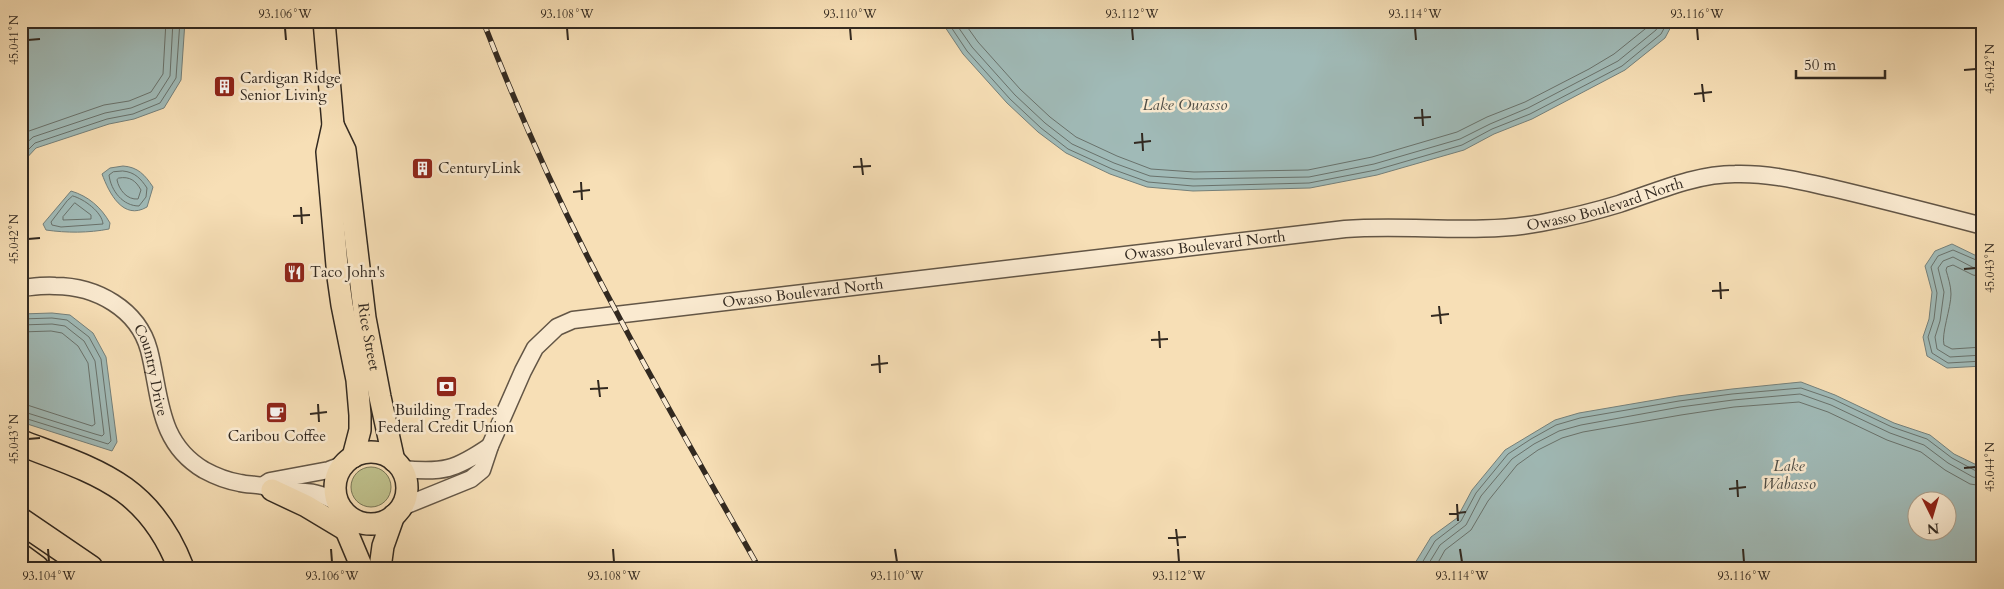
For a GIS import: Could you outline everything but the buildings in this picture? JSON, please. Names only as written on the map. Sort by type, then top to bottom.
[{"type":"highway","points":[[21,443],[76,464],[128,491],[146,508],[157,523],[168,540],[181,568]]},
{"type":"highway","points":[[21,522],[90,568]]},
{"type":"highway","points":[[21,558],[36,568]]},
{"type":"main road","name":"Rice Street","points":[[324,21],[333,125],[327,152],[338,277],[357,380],[360,415],[360,430],[349,460]]},
{"type":"main road","name":"Rice Street","points":[[333,125],[345,150],[365,318],[380,398],[398,465]]},
{"type":"main road","points":[[362,568],[336,494],[336,483],[338,473],[349,460],[363,453],[374,452],[385,455],[398,465],[407,488],[383,546],[380,568]]},
{"type":"main road","points":[[267,488],[306,506],[344,515],[364,523],[375,524],[385,521],[398,511]]},
{"type":"street","name":"Owasso Boulevard North","points":[[398,511],[478,474],[485,465],[490,446],[535,348],[557,327],[573,320],[1345,228],[1383,227],[1458,230],[1519,226],[1562,219],[1617,205],[1711,175],[1734,174],[1780,177],[1983,226]]},
{"type":"street","name":"Country Drive","points":[[21,288],[73,287],[108,299],[124,310],[143,334],[149,349],[161,413],[168,430],[179,448],[205,470],[240,483],[267,488],[270,481],[329,470],[349,460]]},
{"type":"street","points":[[398,465],[431,472],[450,469],[467,462],[490,446]]},
{"type":"green space","points":[[375,467],[382,470],[388,476],[391,487],[390,495],[382,504],[375,507],[367,507],[360,504],[352,495],[351,483],[354,476],[363,468]]},
{"type":"water","points":[[21,21],[185,21],[181,80],[164,108],[134,119],[109,124],[36,148],[23,162],[21,168]]},
{"type":"water","name":"Lake Owasso","points":[[941,21],[1674,21],[1665,38],[1625,70],[1532,119],[1494,134],[1464,150],[1377,175],[1310,188],[1193,191],[1147,187],[1110,174],[1066,153],[1038,132],[1007,103],[963,54]]},
{"type":"water","points":[[123,166],[141,172],[153,187],[147,207],[138,210],[124,208],[113,196],[102,174],[110,168]]},
{"type":"water","points":[[71,191],[83,196],[98,207],[110,223],[109,229],[78,232],[46,230],[43,224]]},
{"type":"water","points":[[1952,244],[1983,259],[1983,366],[1947,368],[1927,356],[1923,337],[1929,319],[1932,292],[1925,266],[1935,251]]},
{"type":"water","points":[[52,313],[70,315],[93,333],[106,357],[117,442],[112,451],[21,422],[21,314]]},
{"type":"water","name":"Lake Wabasso","points":[[1801,382],[1835,395],[1894,423],[1930,435],[1954,454],[1983,468],[1983,568],[1412,568],[1431,537],[1457,518],[1472,490],[1505,450],[1555,420],[1579,413],[1678,396]]},
{"type":"railway","points":[[483,21],[529,133],[562,206],[598,278],[651,377],[759,568]]},
{"type":"place","name":"Cardigan Ridge Senior Living","points":[[224,87]]},
{"type":"place","name":"CenturyLink","points":[[422,168]]},
{"type":"place","name":"Taco John's","points":[[294,272]]},
{"type":"place","name":"Building Trades Federal Credit Union","points":[[446,387]]},
{"type":"place","name":"Caribou Coffee","points":[[277,413]]}]
